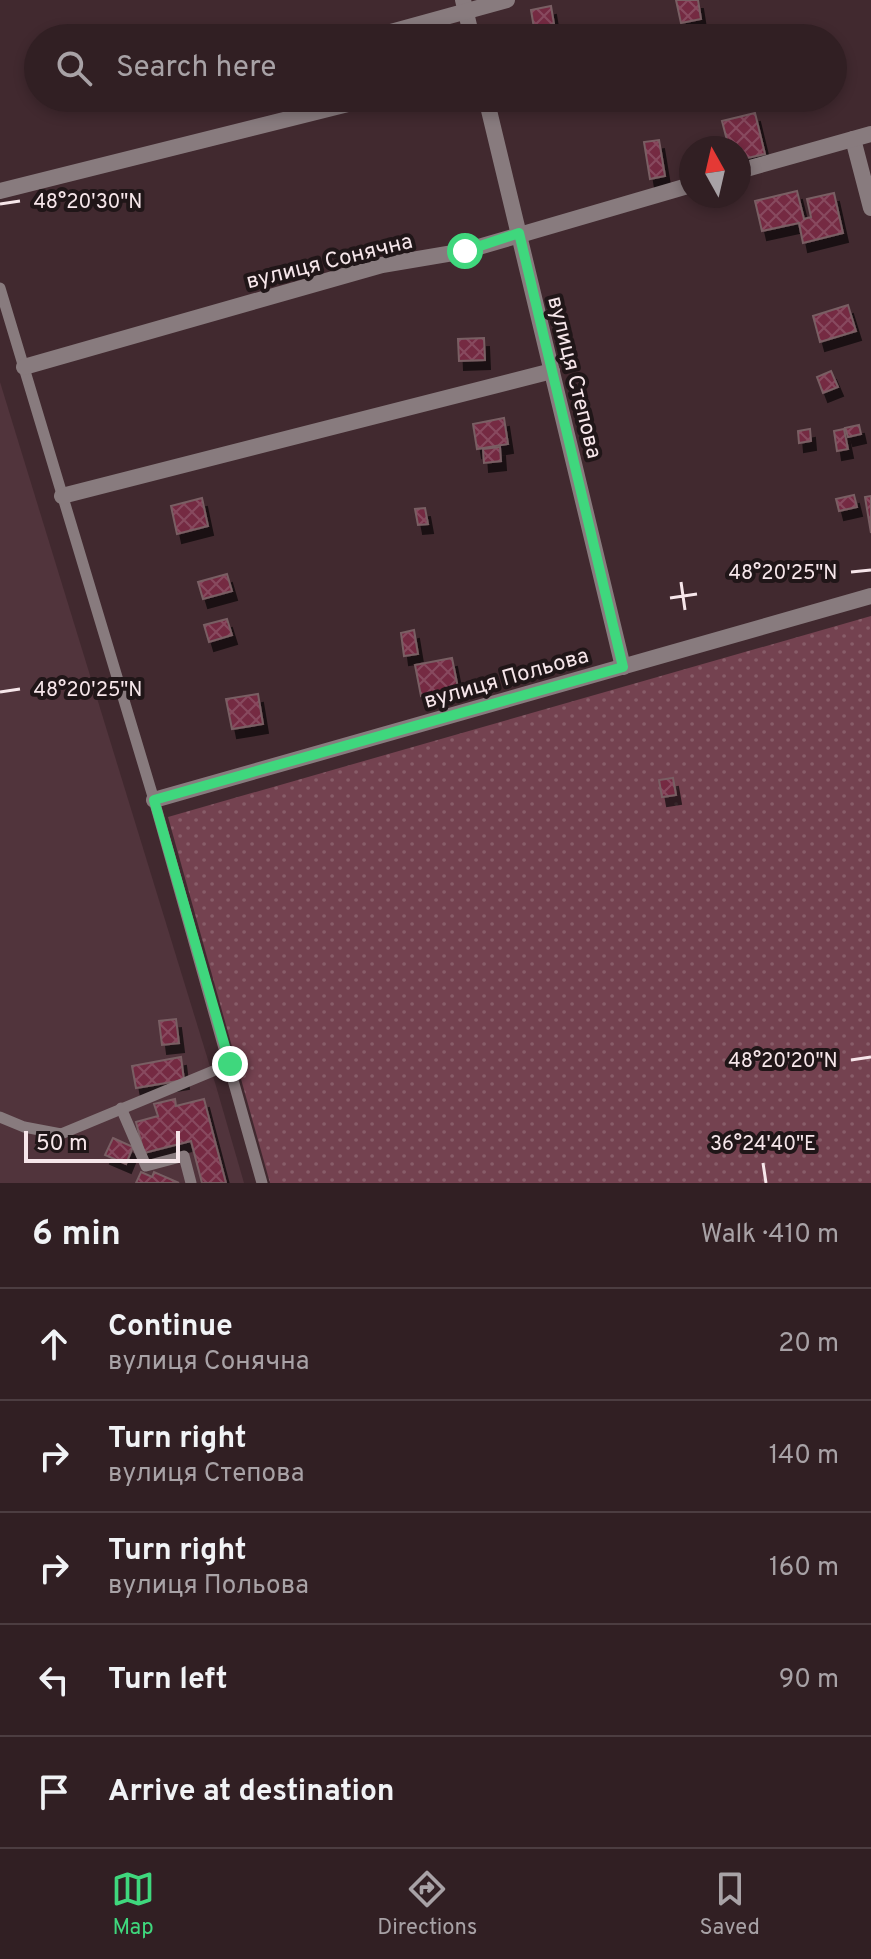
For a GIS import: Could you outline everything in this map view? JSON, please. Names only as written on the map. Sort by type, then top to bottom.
[{"type":"street","points":[[411,24],[464,6],[507,0]]},
{"type":"street","points":[[0,191],[316,112]]},
{"type":"street","name":"вулиця Степова","points":[[489,112],[623,667]]},
{"type":"street","points":[[751,168],[871,134]]},
{"type":"street","points":[[853,139],[871,208]]},
{"type":"street","name":"вулиця Сонячна","points":[[24,367],[382,265],[465,251],[679,188]]},
{"type":"street","points":[[62,496],[552,371]]},
{"type":"street","name":"вулиця Польова","points":[[154,800],[871,596]]},
{"type":"lane","points":[[0,288],[154,800],[262,1183]]},
{"type":"lane","points":[[0,1117],[24,1127],[61,1134],[230,1064]]},
{"type":"lane","points":[[121,1108],[146,1166],[184,1156],[191,1183]]},
{"type":"shaded area","points":[[0,382],[216,1086],[244,1183],[0,1183]]},
{"type":"shaded area","points":[[871,616],[871,1183],[270,1183],[168,817]]},
{"type":"building","points":[[676,0],[698,0],[701,19],[681,23]]},
{"type":"building","points":[[551,6],[554,24],[533,24],[531,10]]},
{"type":"building","points":[[755,113],[765,154],[751,157],[751,136],[726,136],[722,121]]},
{"type":"building","points":[[659,140],[665,176],[650,179],[644,142]]},
{"type":"building","points":[[797,191],[804,219],[811,217],[807,199],[834,193],[843,233],[803,243],[799,223],[762,231],[755,201]]},
{"type":"building","points":[[848,305],[856,331],[820,342],[813,316]]},
{"type":"building","points":[[484,338],[485,360],[459,361],[458,339]]},
{"type":"building","points":[[831,371],[838,387],[823,393],[817,377]]},
{"type":"building","points":[[504,418],[508,444],[477,449],[473,424]]},
{"type":"building","points":[[859,425],[861,434],[848,437],[845,428]]},
{"type":"building","points":[[810,429],[811,441],[799,443],[798,431]]},
{"type":"building","points":[[844,429],[848,449],[837,451],[834,431]]},
{"type":"building","points":[[500,447],[501,461],[484,463],[483,449]]},
{"type":"building","points":[[854,495],[857,507],[839,511],[836,499]]},
{"type":"building","points":[[871,496],[871,533],[865,497]]},
{"type":"building","points":[[202,498],[208,526],[177,534],[171,506]]},
{"type":"building","points":[[425,508],[428,524],[418,525],[415,509]]},
{"type":"building","points":[[227,574],[232,591],[203,599],[198,582]]},
{"type":"building","points":[[227,619],[232,635],[209,642],[204,625]]},
{"type":"building","points":[[414,630],[418,654],[404,656],[401,633]]},
{"type":"building","points":[[452,658],[458,688],[421,696],[415,665]]},
{"type":"building","points":[[258,694],[263,724],[232,729],[226,699]]},
{"type":"building","points":[[673,778],[676,795],[662,797],[659,780]]},
{"type":"building","points":[[176,1019],[179,1043],[162,1045],[159,1021]]},
{"type":"building","points":[[181,1057],[184,1080],[136,1088],[132,1066]]},
{"type":"building","points":[[175,1099],[176,1106],[204,1099],[226,1183],[202,1183],[191,1141],[144,1153],[136,1122],[158,1116],[154,1104]]},
{"type":"building","points":[[113,1138],[133,1147],[126,1164],[105,1155]]},
{"type":"building","points":[[141,1172],[152,1177],[154,1172],[179,1183],[136,1183]]},
{"type":"route","points":[[230,1064],[154,800],[623,667],[519,233],[465,251]]}]
